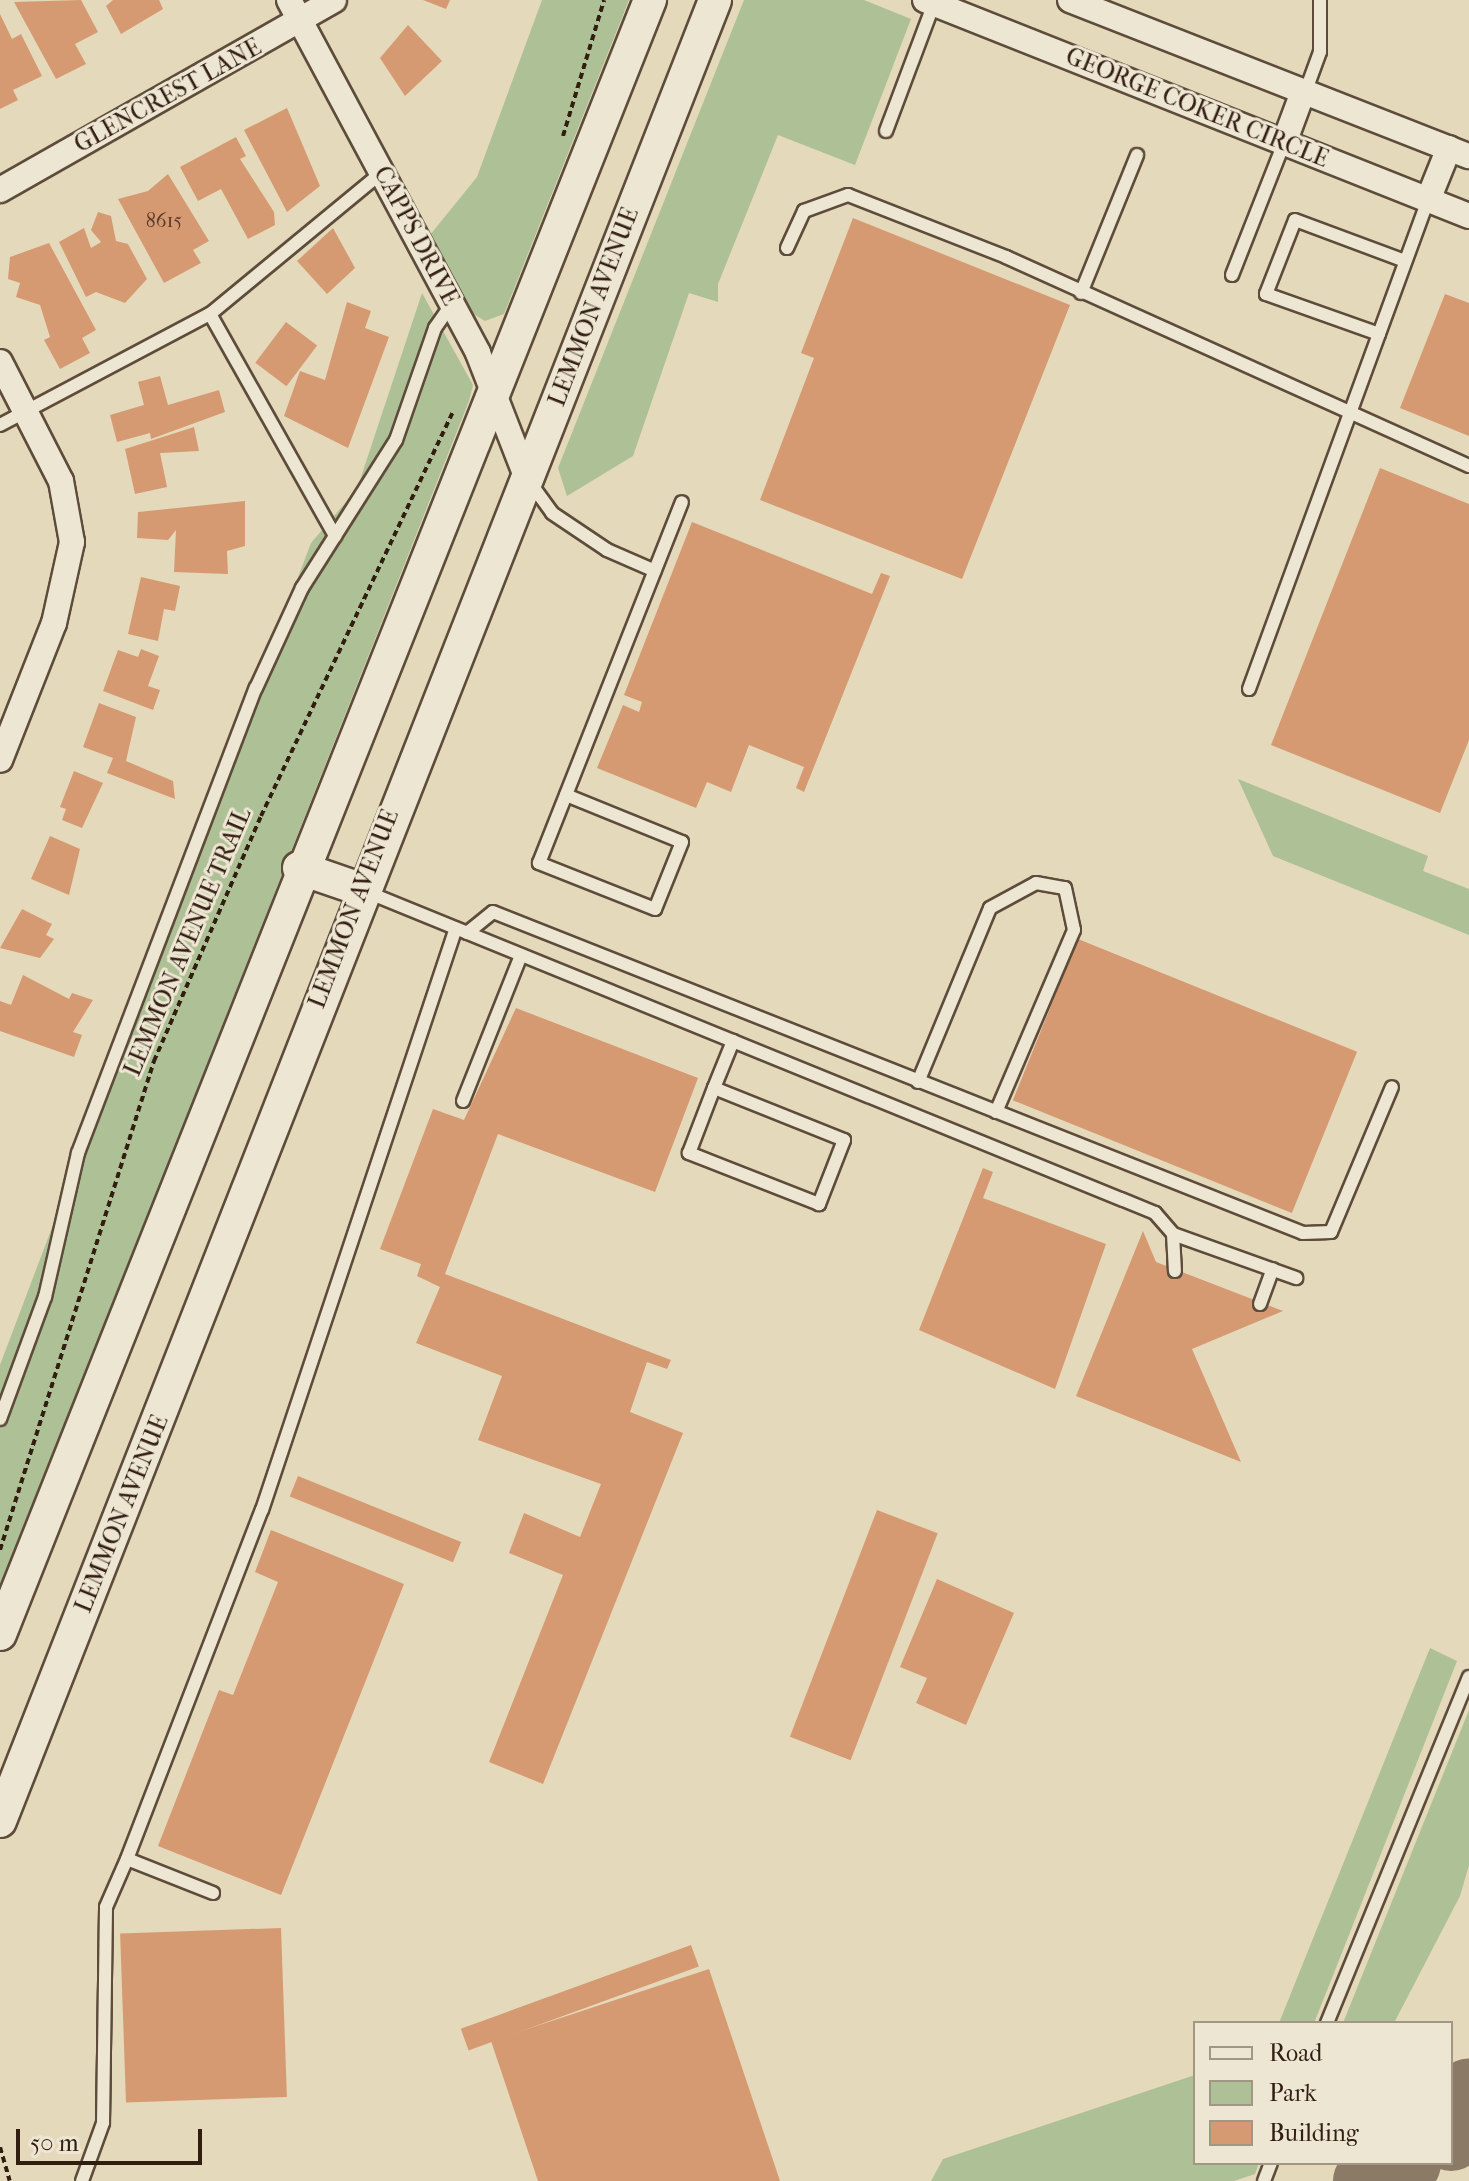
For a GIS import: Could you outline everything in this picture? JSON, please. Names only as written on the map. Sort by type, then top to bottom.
[{"type":"main road","points":[[0,1634],[299,868],[496,392],[650,0]]},
{"type":"main road","name":"LEMMON AVENUE","points":[[0,1821],[360,889],[527,479],[715,0]]},
{"type":"main road","points":[[299,868],[360,889]]},
{"type":"street","name":"CAPPS DRIVE","points":[[289,0],[496,392],[527,479]]},
{"type":"street","name":"GLENCREST LANE","points":[[0,190],[334,0]]},
{"type":"street","points":[[1070,0],[1306,87],[1459,152],[1428,200]]},
{"type":"street","name":"GEORGE COKER CIRCLE","points":[[930,2],[1469,216]]},
{"type":"street","points":[[1284,143],[1306,87]]},
{"type":"street","points":[[0,362],[61,481],[72,542],[54,623],[0,760]]},
{"type":"lane","points":[[1306,87],[1320,52],[1320,0]]},
{"type":"lane","points":[[886,131],[930,2]]},
{"type":"lane","points":[[1232,275],[1284,143]]},
{"type":"lane","points":[[1081,293],[1137,155]]},
{"type":"lane","points":[[0,425],[210,314],[382,172]]},
{"type":"lane","points":[[787,248],[804,211],[848,195],[1081,293],[1349,416],[1469,466]]},
{"type":"lane","points":[[1249,689],[1428,200]]},
{"type":"lane","points":[[1379,334],[1266,294],[1295,220],[1405,261]]},
{"type":"lane","points":[[0,1419],[45,1297],[78,1153],[134,997],[256,688],[335,536],[396,440],[435,328],[452,304]]},
{"type":"lane","points":[[210,314],[335,536]]},
{"type":"lane","points":[[527,479],[552,513],[607,550],[655,571]]},
{"type":"lane","points":[[566,795],[682,842],[655,909],[539,863],[682,502]]},
{"type":"lane","points":[[918,1082],[990,908],[1036,883],[1065,888],[1074,930],[996,1112]]},
{"type":"lane","points":[[360,889],[1155,1213],[1173,1234],[1296,1278]]},
{"type":"lane","points":[[82,2181],[103,2123],[106,1907],[262,1510],[461,930],[493,912],[918,1082],[1319,1235],[1331,1232],[1392,1087]]},
{"type":"lane","points":[[463,1101],[521,955]]},
{"type":"lane","points":[[714,1088],[844,1140],[819,1204],[689,1153],[714,1088],[733,1041]]},
{"type":"lane","points":[[1173,1234],[1175,1271]]},
{"type":"lane","points":[[1260,1304],[1273,1269]]},
{"type":"lane","points":[[1328,2021],[1469,1677]]},
{"type":"lane","points":[[127,1859],[213,1893]]},
{"type":"path","points":[[561,142],[604,0]]},
{"type":"path","name":"LEMMON AVENUE TRAIL","points":[[0,1550],[154,1061],[254,830],[460,398]]},
{"type":"path","points":[[0,2147],[10,2181]]},
{"type":"green space","points":[[542,0],[629,0],[504,314],[485,321],[467,310],[430,235],[477,177]]},
{"type":"green space","points":[[744,0],[864,0],[911,19],[855,165],[778,135],[718,284],[718,302],[689,293],[633,456],[567,496],[558,468]]},
{"type":"green space","points":[[422,293],[473,385],[469,401],[0,1588],[0,1365],[311,543],[357,489]]},
{"type":"green space","points":[[1238,779],[1428,856],[1423,871],[1469,889],[1469,935],[1273,856]]},
{"type":"green space","points":[[1430,1648],[1457,1661],[1315,2021],[1280,2021]]},
{"type":"green space","points":[[1469,1710],[1469,1865],[1460,1896],[1395,2021],[1344,2021]]},
{"type":"green space","points":[[1193,2076],[1193,2165],[1258,2165],[1255,2174],[1234,2181],[931,2181],[943,2159]]},
{"type":"building","points":[[81,0],[98,32],[75,44],[86,64],[56,79],[14,2]]},
{"type":"building","points":[[113,0],[159,0],[163,9],[121,34],[106,6]]},
{"type":"building","points":[[423,0],[450,0],[446,9]]},
{"type":"building","points":[[0,14],[12,39],[21,34],[42,76],[13,90],[18,100],[0,109]]},
{"type":"building","points":[[408,25],[442,61],[405,96],[380,58]]},
{"type":"building","points":[[287,108],[320,186],[287,212],[244,130]]},
{"type":"building","points":[[236,137],[246,156],[240,159],[274,212],[275,225],[248,239],[221,189],[198,201],[180,167]]},
{"type":"building","points":[[168,174],[209,241],[193,250],[201,263],[164,283],[118,199],[148,191]]},
{"type":"building","points":[[98,212],[111,216],[116,241],[128,244],[147,279],[125,303],[96,292],[86,297],[59,242],[84,228],[91,248],[101,242],[91,230]]},
{"type":"building","points":[[853,218],[1070,305],[962,579],[760,500],[814,358],[801,353]]},
{"type":"building","points":[[333,228],[355,268],[327,294],[297,261]]},
{"type":"building","points":[[49,243],[96,330],[82,338],[90,353],[60,369],[44,340],[50,337],[40,305],[16,297],[20,283],[8,279],[10,257]]},
{"type":"building","points":[[1445,294],[1469,303],[1469,436],[1400,408]]},
{"type":"building","points":[[347,302],[371,311],[365,328],[389,337],[348,448],[284,416],[300,371],[325,380]]},
{"type":"building","points":[[286,322],[317,345],[286,386],[255,363]]},
{"type":"building","points":[[160,376],[168,405],[219,390],[225,412],[151,439],[150,433],[117,442],[110,415],[144,405],[138,382]]},
{"type":"building","points":[[194,427],[199,451],[160,453],[167,487],[135,494],[125,449]]},
{"type":"building","points":[[1380,468],[1469,504],[1469,740],[1440,813],[1271,745]]},
{"type":"building","points":[[245,501],[245,546],[227,551],[228,574],[174,572],[176,530],[168,540],[137,538],[138,512]]},
{"type":"building","points":[[692,522],[872,594],[881,573],[890,576],[804,792],[796,788],[804,767],[749,745],[731,792],[707,782],[696,808],[597,768],[623,705],[639,712],[642,702],[624,695]]},
{"type":"building","points":[[141,577],[180,586],[175,611],[164,609],[158,641],[128,634]]},
{"type":"building","points":[[141,649],[159,656],[148,686],[160,690],[153,710],[103,691],[118,650],[138,657]]},
{"type":"building","points":[[99,703],[136,717],[126,761],[173,781],[175,799],[107,773],[113,758],[83,747]]},
{"type":"building","points":[[74,771],[103,783],[82,828],[62,820],[66,809],[60,807]]},
{"type":"building","points":[[50,836],[80,849],[69,895],[31,879]]},
{"type":"building","points":[[22,909],[52,924],[46,935],[54,939],[40,958],[0,948]]},
{"type":"building","points":[[1078,939],[1357,1052],[1292,1213],[1013,1100]]},
{"type":"building","points":[[23,975],[69,999],[72,993],[93,1000],[73,1032],[82,1035],[74,1057],[0,1031],[0,1001],[11,1005]]},
{"type":"building","points":[[516,1008],[698,1078],[655,1192],[498,1134],[445,1274],[671,1360],[667,1369],[647,1362],[630,1412],[683,1433],[543,1784],[489,1762],[563,1575],[509,1553],[524,1513],[580,1537],[601,1484],[478,1440],[502,1376],[416,1343],[440,1287],[417,1276],[421,1264],[380,1249],[433,1109],[464,1120]]},
{"type":"building","points":[[983,1168],[993,1172],[983,1198],[1106,1244],[1055,1389],[919,1330]]},
{"type":"building","points":[[1143,1231],[1156,1262],[1283,1311],[1192,1349],[1241,1462],[1076,1396]]},
{"type":"building","points":[[298,1476],[461,1542],[453,1562],[290,1496]]},
{"type":"building","points":[[877,1510],[938,1533],[851,1760],[790,1737]]},
{"type":"building","points":[[271,1530],[404,1584],[281,1895],[158,1846],[219,1690],[233,1695],[278,1582],[255,1572]]},
{"type":"building","points":[[937,1579],[1014,1613],[966,1725],[916,1703],[927,1678],[900,1667]]},
{"type":"building","points":[[281,1928],[287,2097],[126,2103],[120,1934]]},
{"type":"building","points":[[691,1945],[699,1967],[469,2050],[461,2029]]},
{"type":"building","points":[[709,1969],[780,2181],[538,2181],[491,2041]]},
{"type":"taxiway","points":[[1453,2132],[1469,2092]]},
{"type":"taxiway","points":[[1367,2181],[1403,2165]]}]
